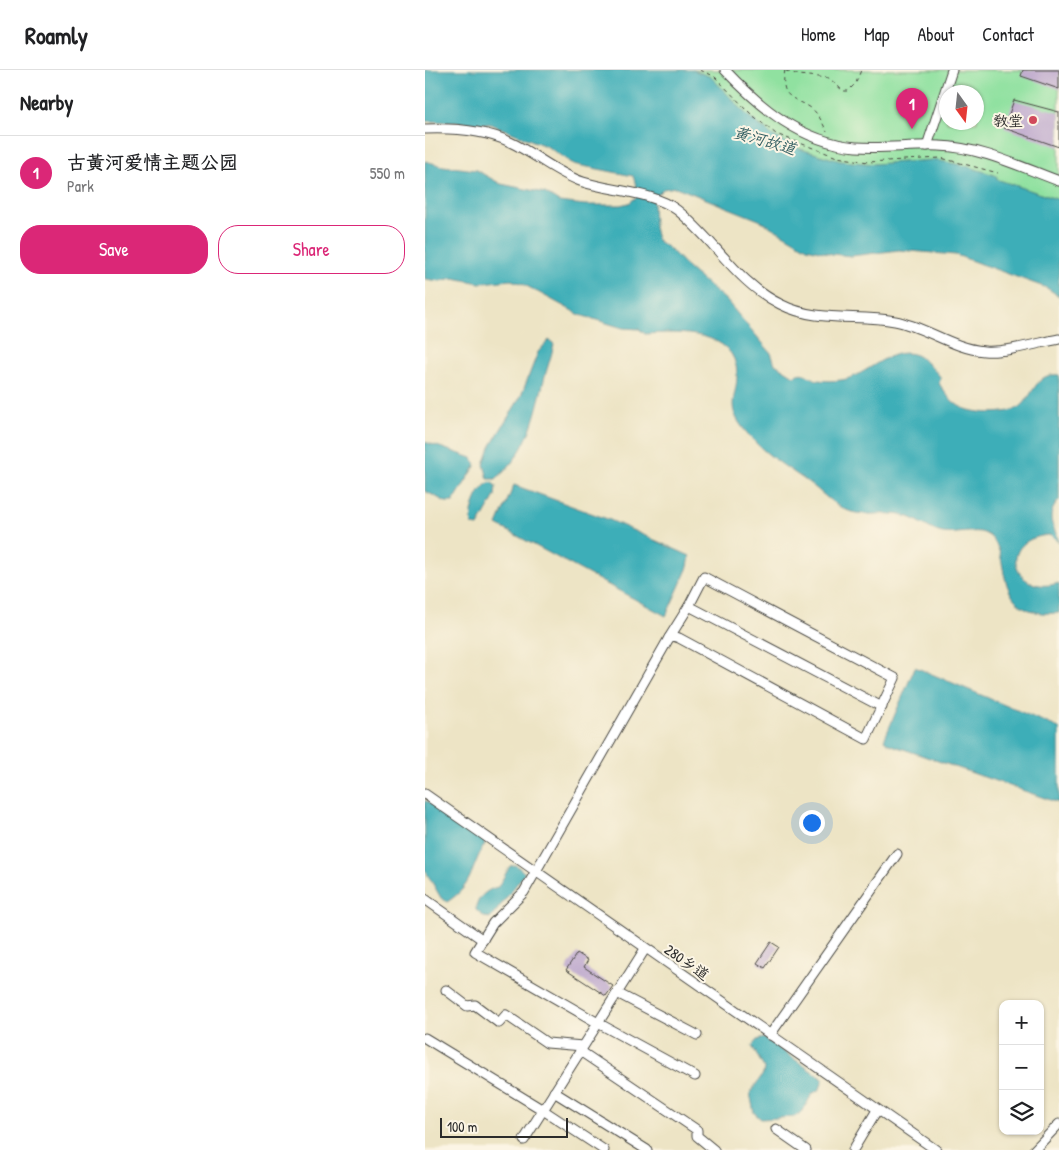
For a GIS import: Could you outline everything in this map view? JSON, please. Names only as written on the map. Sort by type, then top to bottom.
[{"type":"street","points":[[725,70],[769,112],[794,129],[815,139],[856,147],[946,146],[989,155],[1059,181]]},
{"type":"street","points":[[927,146],[952,70]]},
{"type":"street","points":[[425,129],[455,129],[499,137],[524,149],[553,168],[581,181],[659,201],[678,211],[751,284],[779,304],[808,315],[897,322],[959,346],[985,352],[1059,339]]},
{"type":"street","points":[[669,638],[673,636],[679,638],[866,739],[895,678],[704,577],[689,606],[669,638],[534,871],[524,892],[493,923],[475,952],[695,1076]]},
{"type":"street","points":[[689,606],[882,708]]},
{"type":"street","name":"280乡道","points":[[425,794],[936,1150]]},
{"type":"street","points":[[769,1035],[897,854]]},
{"type":"street","points":[[425,899],[483,940]]},
{"type":"street","points":[[524,1140],[645,949]]},
{"type":"street","points":[[446,990],[467,1006],[475,1005],[499,1023],[506,1015],[547,1043],[581,1049],[697,1130],[697,1136],[714,1150]]},
{"type":"street","points":[[617,994],[697,1035]]},
{"type":"street","points":[[425,1038],[543,1110],[604,1150]]},
{"type":"street","points":[[554,1092],[647,1150]]},
{"type":"street","points":[[853,1150],[877,1110]]},
{"type":"street","points":[[1034,1150],[1059,1124]]},
{"type":"street","points":[[776,1129],[806,1150]]},
{"type":"path","points":[[828,154],[831,143],[822,121],[815,112],[792,100],[783,78],[785,70],[799,75],[829,78],[843,91],[848,91],[856,83],[861,70]]},
{"type":"green space","points":[[693,70],[1059,70],[1059,200],[996,179],[997,176],[966,166],[935,160],[874,164],[840,161],[800,149],[773,136],[748,116],[711,77]]},
{"type":"water","name":"黄河故道","points":[[425,70],[693,70],[711,77],[748,116],[773,136],[800,149],[840,161],[874,164],[935,160],[966,166],[997,176],[996,179],[1059,200],[1059,296],[1047,288],[956,255],[899,250],[851,256],[807,248],[759,220],[676,187],[663,189],[653,199],[654,227],[657,240],[671,250],[689,269],[726,300],[771,353],[775,364],[794,376],[801,373],[818,380],[829,381],[851,378],[887,358],[906,353],[916,355],[935,371],[941,378],[939,383],[956,404],[969,410],[992,413],[1014,410],[1020,407],[1040,381],[1051,375],[1059,375],[1059,500],[1054,506],[1051,521],[1059,542],[1051,535],[1033,538],[1022,545],[1017,555],[1016,565],[1021,575],[1030,582],[1043,585],[1059,583],[1059,613],[1036,612],[1022,606],[1013,597],[1007,585],[998,549],[993,539],[984,533],[943,533],[903,515],[862,514],[849,511],[832,502],[812,485],[767,453],[743,428],[734,413],[733,401],[737,374],[734,359],[727,348],[716,341],[703,336],[673,333],[645,334],[639,329],[623,328],[580,315],[523,284],[511,280],[480,283],[453,278],[440,281],[425,279],[425,161],[443,166],[476,170],[501,184],[545,193],[559,202],[585,205],[620,205],[629,203],[639,195],[633,176],[573,164],[548,147],[491,124],[425,121]]},
{"type":"water","points":[[549,340],[554,344],[553,350],[527,438],[515,459],[506,469],[496,479],[488,479],[484,464],[490,447],[521,396],[538,352]]},
{"type":"water","points":[[425,442],[472,458],[476,465],[453,502],[446,502],[425,491]]},
{"type":"water","points":[[491,482],[496,486],[495,496],[478,526],[472,525],[471,520],[475,500],[486,484]]},
{"type":"water","points":[[514,485],[610,520],[690,556],[688,567],[666,616],[497,525]]},
{"type":"water","points":[[915,667],[1059,728],[1059,803],[889,744],[884,740]]},
{"type":"water","points":[[425,800],[483,840],[485,844],[467,883],[456,896],[447,902],[441,898],[425,870]]},
{"type":"water","points":[[516,865],[525,873],[491,918],[484,917],[476,910],[480,898],[486,892],[498,887],[510,866]]},
{"type":"water","points":[[764,1038],[823,1079],[820,1089],[812,1094],[802,1112],[794,1117],[761,1119],[754,1113],[750,1093],[763,1074],[764,1068],[752,1046],[757,1040]]},
{"type":"building","name":"教堂","points":[[1023,70],[1059,70],[1059,89],[1021,76]]},
{"type":"building","name":"教堂","points":[[1014,100],[1059,112],[1059,147],[1004,128]]},
{"type":"building","points":[[771,942],[779,947],[765,968],[757,963]]},
{"type":"building","points":[[577,953],[588,960],[584,967],[613,986],[606,996],[566,970]]},
{"type":"place","name":"教堂","points":[[1033,120]]},
{"type":"place","name":"古黄河爱情主题公园","points":[[912,129]]}]
